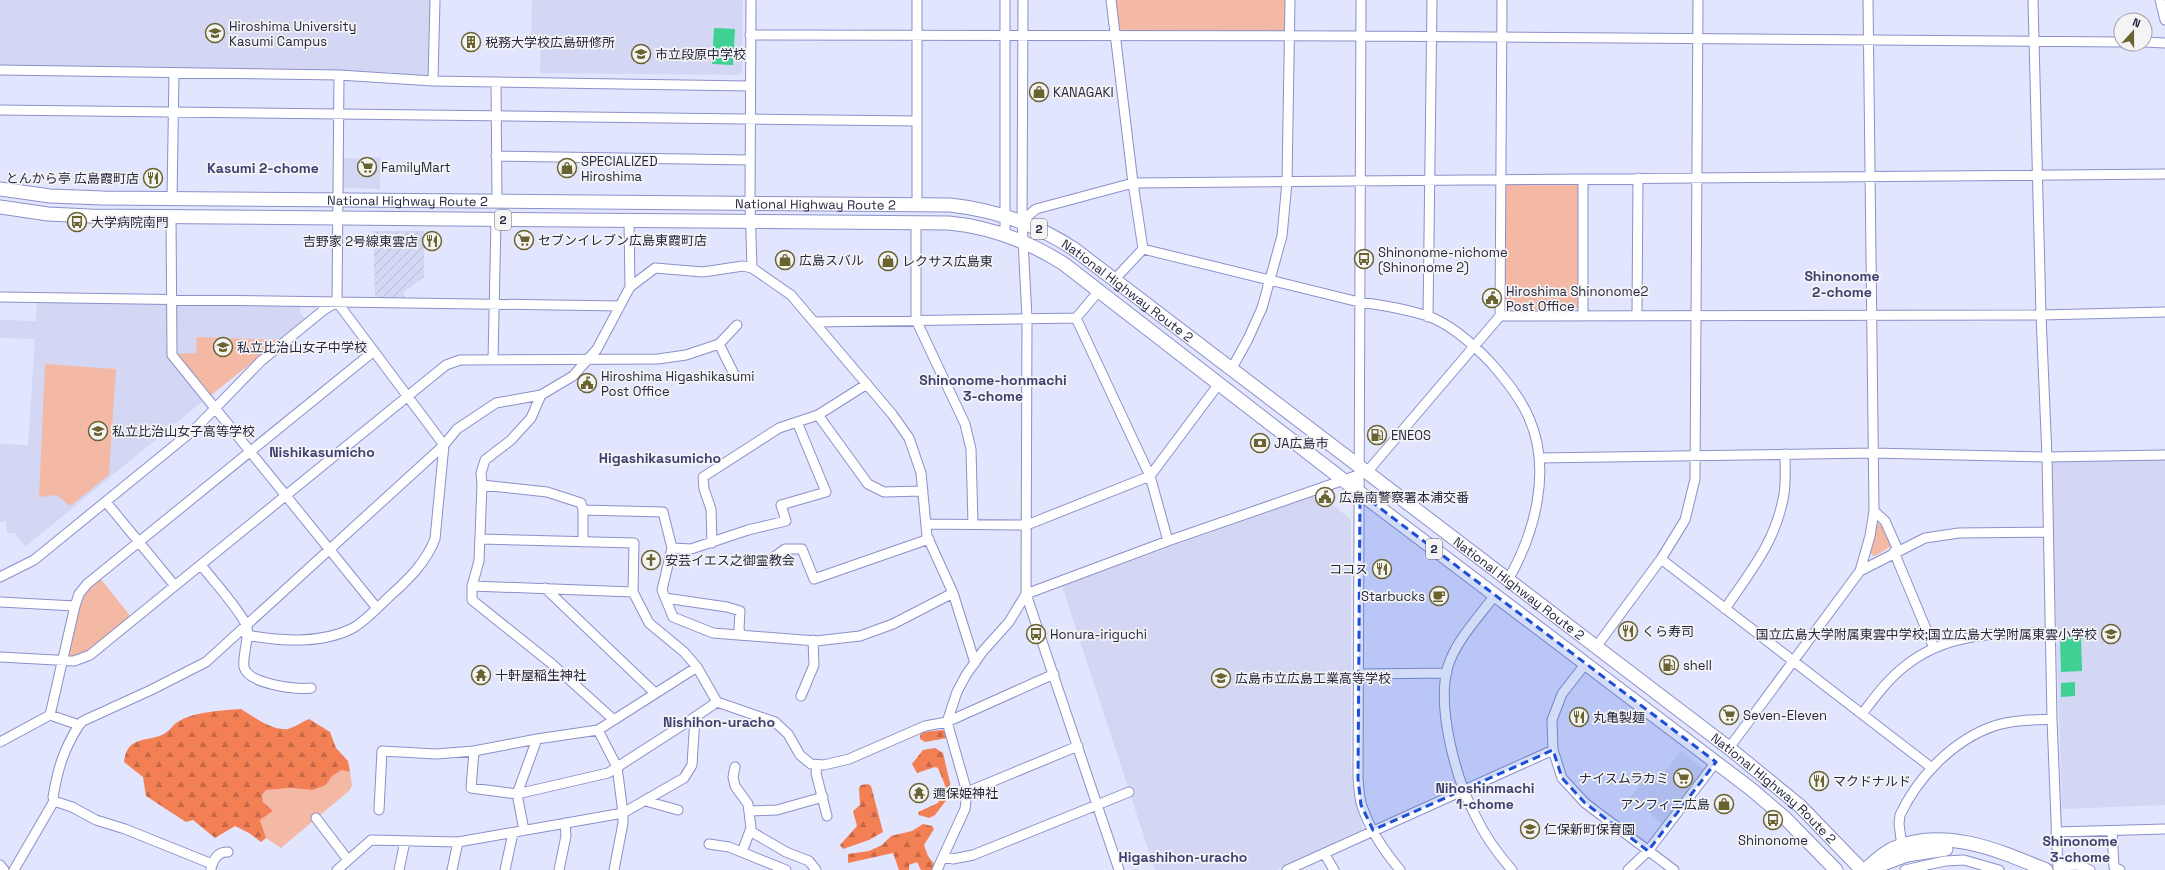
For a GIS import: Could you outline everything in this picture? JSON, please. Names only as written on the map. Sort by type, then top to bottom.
[{"type":"highway","name":"National Highway Route 2","points":[[0,189],[50,196],[172,199],[962,206],[1022,221],[1064,242],[1232,368],[1361,471],[1508,580],[1729,748],[1800,806],[1862,870]]},
{"type":"highway","name":"National Highway Route 2","points":[[0,207],[48,214],[171,217],[960,224],[1005,234],[1023,241],[1064,264],[1218,385],[1716,762],[1779,813],[1836,870]]},
{"type":"highway","points":[[1866,870],[1881,856],[1902,846],[1933,840],[1961,850],[1987,856],[2023,870]]},
{"type":"highway","points":[[1866,870],[1932,849],[2004,853],[2054,869]]},
{"type":"street","points":[[433,81],[435,0]]},
{"type":"street","points":[[751,0],[749,86],[752,268]]},
{"type":"street","points":[[917,0],[917,205]]},
{"type":"street","points":[[1005,0],[1005,234]]},
{"type":"street","points":[[1023,0],[1022,221],[1027,318],[1026,594],[1119,870]]},
{"type":"street","points":[[1111,0],[1142,249],[1114,280]]},
{"type":"street","points":[[1232,368],[1248,339],[1262,308],[1282,236],[1287,182],[1290,0]]},
{"type":"street","points":[[1361,0],[1359,302],[1361,471],[1358,779],[1361,805],[1387,855],[1400,870]]},
{"type":"street","points":[[1428,317],[1432,0]]},
{"type":"street","points":[[937,870],[965,809],[967,792],[948,722],[957,692],[975,663],[1009,622],[1026,594],[1168,541],[1343,480],[1361,471],[1476,347],[1500,316],[1502,0]]},
{"type":"street","points":[[1596,647],[1661,559],[1685,520],[1691,500],[1696,455],[1698,0]]},
{"type":"street","points":[[1729,748],[1794,662],[1860,570],[1870,536],[1874,511],[1872,453],[1871,176],[1868,0]]},
{"type":"street","points":[[2033,0],[2041,315],[2047,457],[2052,719],[2056,832],[2054,869],[2078,865],[2090,870]]},
{"type":"street","points":[[2160,0],[2165,20]]},
{"type":"street","points":[[750,35],[1115,37],[1360,36],[2034,40],[2113,42]]},
{"type":"street","points":[[2153,42],[2165,43]]},
{"type":"street","points":[[0,70],[339,75],[433,81],[749,86]]},
{"type":"street","points":[[172,199],[174,73]]},
{"type":"street","points":[[246,634],[284,639],[333,635],[352,628],[411,577],[431,549],[438,520],[444,445],[337,302],[339,75]]},
{"type":"street","points":[[496,82],[496,201]]},
{"type":"street","points":[[0,110],[917,121]]},
{"type":"street","points":[[496,156],[750,160]]},
{"type":"street","points":[[1022,221],[1036,209],[1133,183],[1500,181],[1697,177],[2165,174]]},
{"type":"street","points":[[1637,316],[1638,178]]},
{"type":"street","points":[[1583,179],[1583,316]]},
{"type":"street","points":[[171,217],[172,355],[376,607]]},
{"type":"street","points":[[493,360],[496,220]]},
{"type":"street","points":[[629,221],[630,287]]},
{"type":"street","points":[[916,223],[916,320],[965,424],[971,449],[973,524]]},
{"type":"street","points":[[1142,249],[1359,302],[1391,306],[1428,317],[1450,328],[1476,347],[1506,380],[1529,418],[1539,458],[1538,504],[1529,535],[1508,580]]},
{"type":"street","points":[[14,870],[54,801],[53,797],[58,771],[64,751],[79,725],[83,721],[152,690],[206,662],[444,445],[457,429],[496,403],[542,395],[573,376],[597,349],[630,287],[655,268],[704,272],[743,266],[752,268],[791,294],[867,384],[908,438],[921,473],[929,539],[953,593],[975,663]]},
{"type":"street","points":[[814,322],[1076,318],[1098,292]]},
{"type":"street","points":[[0,297],[620,306]]},
{"type":"street","points":[[0,577],[34,560],[106,502],[196,428],[216,409],[245,377],[271,353],[325,309],[337,302]]},
{"type":"street","points":[[1500,316],[2041,315],[2165,312]]},
{"type":"street","points":[[1076,318],[1150,476],[1168,541]]},
{"type":"street","points":[[0,657],[80,660],[90,655],[408,398],[446,365],[460,360],[658,359],[686,355],[719,344],[737,325]]},
{"type":"street","points":[[719,344],[734,374]]},
{"type":"street","points":[[50,715],[75,606],[79,594],[86,584],[374,351]]},
{"type":"street","points":[[712,543],[711,509],[704,490],[703,477],[779,428],[818,415],[867,384]]},
{"type":"street","points":[[926,524],[1027,524],[1150,476],[1218,385]]},
{"type":"street","points":[[542,395],[531,418],[511,440],[484,460],[481,473],[482,485],[479,561],[472,586],[472,600],[552,664],[614,720]]},
{"type":"street","points":[[818,415],[868,484],[884,492],[923,491]]},
{"type":"street","points":[[672,548],[691,549],[748,530],[786,521],[781,505],[826,492],[797,422]]},
{"type":"street","points":[[1539,458],[1872,453],[2047,457],[2165,455]]},
{"type":"street","points":[[1725,609],[1766,549],[1778,520],[1784,492],[1785,454]]},
{"type":"street","points":[[482,485],[547,492],[581,503],[583,510],[583,542]]},
{"type":"street","points":[[106,502],[174,586]]},
{"type":"street","points":[[583,510],[663,512],[672,548],[662,590],[665,598],[673,617],[713,633],[813,640],[860,636],[893,624],[953,593]]},
{"type":"street","points":[[1874,511],[1885,522],[1934,648]]},
{"type":"street","points":[[1860,570],[1924,538],[1959,534],[2048,532]]},
{"type":"street","points":[[480,539],[634,543],[633,592],[649,623],[684,652],[697,667],[717,702],[775,722],[788,734],[800,755],[811,764],[824,765],[849,759],[925,726],[948,722],[1054,674]]},
{"type":"street","points":[[766,563],[785,549],[802,549],[814,578],[929,539]]},
{"type":"street","points":[[1661,559],[1932,768]]},
{"type":"street","points":[[201,565],[246,624],[244,668],[250,676],[290,688],[311,688]]},
{"type":"street","points":[[472,586],[633,592]]},
{"type":"street","points":[[545,588],[655,693]]},
{"type":"street","points":[[1495,594],[1459,643],[1447,673],[1444,695],[1448,729],[1454,757],[1464,789],[1475,816],[1498,855],[1512,870]]},
{"type":"street","points":[[665,598],[727,607],[740,612],[739,629],[741,635]]},
{"type":"street","points":[[0,602],[75,606]]},
{"type":"street","points":[[1862,714],[1882,688],[1905,666],[1934,648],[1959,639],[1992,633],[2050,634]]},
{"type":"street","points":[[801,696],[814,665],[813,640]]},
{"type":"street","points":[[1586,663],[1562,694],[1552,720],[1553,750],[1562,778],[1585,803],[1674,870]]},
{"type":"street","points":[[379,810],[382,751],[436,754],[474,751],[537,739],[598,730],[697,667]]},
{"type":"street","points":[[1359,674],[1447,673]]},
{"type":"street","points":[[474,751],[471,788],[517,794],[608,773],[717,702]]},
{"type":"street","points":[[0,742],[50,715],[79,725]]},
{"type":"street","points":[[337,870],[371,840],[458,842],[623,813],[684,778],[692,765],[695,717]]},
{"type":"street","points":[[1902,846],[1899,824],[1900,815],[1932,768],[1956,747],[1994,726],[2017,721],[2052,719]]},
{"type":"street","points":[[598,730],[617,767],[623,813],[623,823],[614,870]]},
{"type":"street","points":[[524,830],[517,794],[537,739]]},
{"type":"street","points":[[967,792],[1078,746]]},
{"type":"street","points":[[1287,870],[1553,750]]},
{"type":"street","points":[[1628,870],[1648,851],[1716,762]]},
{"type":"street","points":[[817,764],[816,773],[828,816]]},
{"type":"street","points":[[735,768],[733,777],[735,786],[748,804],[749,811],[750,830],[742,852]]},
{"type":"street","points":[[944,857],[954,859],[973,855],[1097,803],[1129,792]]},
{"type":"street","points":[[749,811],[777,810],[823,797]]},
{"type":"street","points":[[648,798],[650,802],[678,810]]},
{"type":"street","points":[[54,801],[96,820],[125,829],[212,867],[219,855],[224,851],[228,852]]},
{"type":"street","points":[[316,818],[348,860]]},
{"type":"street","points":[[559,870],[566,836],[565,823]]},
{"type":"street","points":[[2056,832],[2165,829]]},
{"type":"street","points":[[750,830],[786,852],[809,861],[816,870]]},
{"type":"street","points":[[2112,830],[2114,867],[2120,870]]},
{"type":"street","points":[[505,870],[513,833]]},
{"type":"street","points":[[399,870],[405,841]]},
{"type":"street","points":[[452,870],[458,842]]},
{"type":"street","points":[[709,844],[742,852],[786,870]]},
{"type":"street","points":[[1905,870],[1945,860],[1961,850]]},
{"type":"street","points":[[1961,850],[1963,870]]},
{"type":"street","points":[[1961,850],[1999,870]]},
{"type":"street","points":[[1324,853],[1334,870]]},
{"type":"street","points":[[0,865],[4,870]]},
{"type":"highlighted area","points":[[1360,493],[1716,762],[1648,851],[1585,803],[1562,778],[1553,750],[1373,830],[1361,805],[1358,779]]},
{"type":"shaded area","name":"Hiroshima University Kasumi Campus","points":[[0,0],[431,0],[430,73],[427,77],[394,77],[393,72],[0,66]]},
{"type":"shaded area","name":"市立段原中学校","points":[[532,0],[743,0],[742,72],[739,75],[540,73],[541,36],[531,36]]},
{"type":"shaded area","points":[[1115,0],[1287,0],[1287,31],[1284,33],[1124,32],[1119,28]]},
{"type":"shaded area","points":[[714,28],[735,29],[733,65],[712,64]]},
{"type":"shaded area","points":[[373,157],[381,157],[380,189],[342,188],[342,158],[372,159]]},
{"type":"shaded area","points":[[1575,183],[1579,186],[1579,305],[1575,310],[1507,310],[1504,307],[1505,188],[1507,184]]},
{"type":"shaded area","points":[[373,231],[424,231],[424,277],[403,293],[405,298],[375,298]]},
{"type":"shaded area","name":"私立比治山女子高等学校","points":[[37,301],[166,303],[169,305],[168,356],[203,399],[203,401],[25,547],[14,533],[7,533],[6,522],[0,522],[0,444],[28,445],[35,339],[0,338],[0,320],[36,321]]},
{"type":"shaded area","name":"私立比治山女子中学校","points":[[178,302],[300,304],[300,312],[305,319],[213,394],[208,393],[176,354],[176,304]]},
{"type":"shaded area","points":[[197,337],[280,340],[211,395],[176,354],[196,353]]},
{"type":"shaded area","points":[[45,364],[116,369],[109,475],[70,506],[56,495],[39,497]]},
{"type":"shaded area","name":"国立広島大学附属東雲中学校;国立広島大学附属東雲小学校","points":[[2165,459],[2165,805],[2062,809],[2051,462],[2053,460]]},
{"type":"shaded area","name":"広島市立広島工業高等学校","points":[[1312,496],[1327,506],[1332,504],[1351,520],[1351,769],[1354,798],[1363,829],[1277,870],[1155,870],[1062,586]]},
{"type":"shaded area","points":[[1881,523],[1893,545],[1875,556],[1870,552],[1876,525]]},
{"type":"shaded area","points":[[99,577],[132,618],[89,653],[68,658],[66,654],[79,598]]},
{"type":"shaded area","points":[[2081,636],[2082,671],[2061,672],[2060,637]]},
{"type":"shaded area","points":[[2075,682],[2075,696],[2061,697],[2061,683]]},
{"type":"shaded area","points":[[1681,751],[1705,770],[1664,825],[1630,798],[1650,772],[1659,779]]},
{"type":"shaded area","points":[[342,770],[350,772],[352,785],[350,790],[281,848],[266,838],[260,820],[273,811],[263,802],[262,795],[266,790],[290,788],[313,790],[326,785],[332,776]]},
{"type":"green space","points":[[241,709],[263,723],[282,729],[291,728],[309,719],[330,732],[336,748],[348,761],[350,772],[342,770],[332,776],[326,785],[313,790],[290,788],[266,790],[262,795],[263,802],[273,811],[260,820],[266,838],[261,842],[249,833],[235,826],[215,838],[193,820],[186,822],[146,796],[143,777],[124,762],[126,754],[132,744],[165,734],[176,723],[187,717],[202,713]]},
{"type":"green space","points":[[942,730],[947,732],[947,738],[925,742],[920,739],[920,735],[923,732]]},
{"type":"green space","points":[[935,748],[943,753],[950,783],[948,798],[935,815],[929,818],[919,815],[918,812],[938,803],[945,785],[938,768],[935,767],[917,773],[912,764],[923,750]]},
{"type":"green space","points":[[868,784],[871,786],[883,832],[869,840],[843,849],[840,845],[857,826],[853,811],[860,805],[859,788],[861,785]]},
{"type":"green space","points":[[923,824],[932,826],[934,829],[924,845],[928,856],[934,864],[932,870],[921,870],[917,862],[909,865],[909,870],[899,870],[893,853],[848,863],[848,854],[869,851],[882,845],[891,836],[912,831]]},
{"type":"place","name":"Hiroshima University Kasumi Campus","points":[[215,33]]},
{"type":"place","name":"税務大学校広島研修所","points":[[471,42]]},
{"type":"place","name":"市立段原中学校","points":[[641,54]]},
{"type":"place","name":"KANAGAKI","points":[[1039,92]]},
{"type":"place","name":"FamilyMart","points":[[367,167]]},
{"type":"place","name":"SPECIALIZED Hiroshima","points":[[567,168]]},
{"type":"place","name":"とんから亭 広島霞町店","points":[[153,178]]},
{"type":"place","name":"大学病院南門","points":[[77,222]]},
{"type":"place","name":"セブンイレブン広島東霞町店","points":[[524,240]]},
{"type":"place","name":"吉野家 2号線東雲店","points":[[432,241]]},
{"type":"place","name":"Shinonome-nichome (Shinonome 2)","points":[[1364,259]]},
{"type":"place","name":"広島スバル","points":[[785,260]]},
{"type":"place","name":"レクサス広島東","points":[[888,261]]},
{"type":"place","name":"Hiroshima Shinonome2 Post Office","points":[[1492,298]]},
{"type":"place","name":"私立比治山女子中学校","points":[[223,347]]},
{"type":"place","name":"Hiroshima Higashikasumi Post Office","points":[[587,383]]},
{"type":"place","name":"私立比治山女子高等学校","points":[[98,431]]},
{"type":"place","name":"ENEOS","points":[[1377,435]]},
{"type":"place","name":"JA広島市","points":[[1260,443]]},
{"type":"place","name":"広島南警察署本浦交番","points":[[1325,497]]},
{"type":"place","name":"安芸イエス之御霊教会","points":[[651,560]]},
{"type":"place","name":"ココス","points":[[1382,569]]},
{"type":"place","name":"Starbucks","points":[[1439,596]]},
{"type":"place","name":"くら寿司","points":[[1628,631]]},
{"type":"place","name":"Honura-iriguchi","points":[[1036,634]]},
{"type":"place","name":"国立広島大学附属東雲中学校;国立広島大学附属東雲小学校","points":[[2111,634]]},
{"type":"place","name":"shell","points":[[1669,665]]},
{"type":"place","name":"十軒屋稲生神社","points":[[481,675]]},
{"type":"place","name":"広島市立広島工業高等学校","points":[[1221,678]]},
{"type":"place","name":"Seven-Eleven","points":[[1729,715]]},
{"type":"place","name":"丸亀製麺","points":[[1579,717]]},
{"type":"place","name":"ナイスムラカミ","points":[[1683,778]]},
{"type":"place","name":"マクドナルド","points":[[1819,781]]},
{"type":"place","name":"邇保姫神社","points":[[919,793]]},
{"type":"place","name":"アンフィニ広島","points":[[1724,804]]},
{"type":"place","name":"Shinonome","points":[[1773,820]]},
{"type":"place","name":"仁保新町保育園","points":[[1530,829]]},
{"type":"district","name":"Kasumi 2-chome","points":[[263,168]]},
{"type":"district","name":"Shinonome 2-chome","points":[[1842,284]]},
{"type":"district","name":"Shinonome-honmachi 3-chome","points":[[993,388]]},
{"type":"district","name":"Nishikasumicho","points":[[322,452]]},
{"type":"district","name":"Higashikasumicho","points":[[660,458]]},
{"type":"district","name":"Nishihon-uracho","points":[[719,722]]},
{"type":"district","name":"Nihoshinmachi 1-chome","points":[[1485,796]]},
{"type":"district","name":"Shinonome 3-chome","points":[[2080,850]]},
{"type":"district","name":"Higashihon-uracho","points":[[1183,857]]}]
